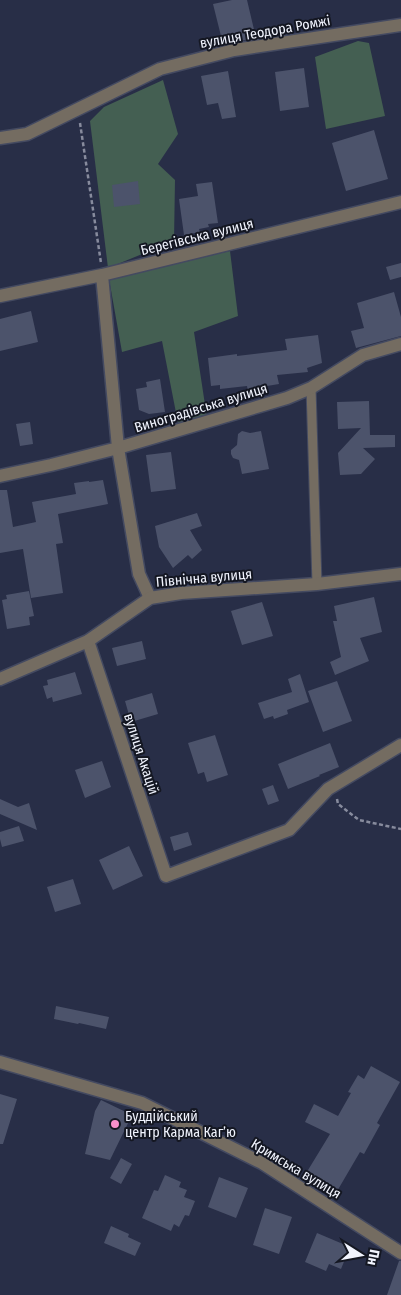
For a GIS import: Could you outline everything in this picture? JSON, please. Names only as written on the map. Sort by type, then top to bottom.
[{"type":"street","name":"вулиця Теодора Ромжі","points":[[0,138],[27,134],[160,68],[234,50],[401,25]]},
{"type":"street","name":"Берегівська вулиця","points":[[0,296],[102,275],[401,202]]},
{"type":"street","points":[[102,275],[118,448],[139,574],[150,598]]},
{"type":"street","name":"Виноградівська вулиця","points":[[0,476],[118,448],[287,398],[311,388],[363,355],[401,344]]},
{"type":"street","name":"Північна вулиця","points":[[0,679],[88,641],[150,598],[181,593],[317,584],[401,574]]},
{"type":"street","name":"вулиця Акацій","points":[[88,641],[166,876],[290,830],[334,785]]},
{"type":"street","points":[[334,785],[401,744]]},
{"type":"street","name":"Кримська вулиця","points":[[0,1062],[142,1103],[262,1163],[401,1253]]},
{"type":"lane","points":[[311,388],[317,584]]},
{"type":"path","points":[[78,109],[102,275]]},
{"type":"path","points":[[334,785],[338,804],[359,820],[401,829]]},
{"type":"green space","points":[[358,41],[369,43],[385,116],[326,129],[315,57]]},
{"type":"green space","points":[[163,80],[178,134],[158,164],[175,180],[174,241],[108,268],[90,121],[104,107]]},
{"type":"green space","points":[[230,251],[238,316],[194,332],[207,418],[178,423],[162,341],[122,352],[109,279]]},
{"type":"building","points":[[232,0],[247,0],[256,38],[223,44],[213,4]]},
{"type":"building","points":[[304,68],[309,107],[280,111],[275,72]]},
{"type":"building","points":[[228,71],[236,117],[222,119],[218,103],[207,105],[201,76]]},
{"type":"building","points":[[374,130],[388,179],[346,191],[332,143]]},
{"type":"building","points":[[138,181],[140,204],[114,207],[112,185]]},
{"type":"building","points":[[212,182],[218,223],[208,224],[209,227],[199,229],[200,232],[184,235],[179,199],[198,196],[196,184]]},
{"type":"building","points":[[401,263],[401,277],[390,280],[386,267]]},
{"type":"building","points":[[394,292],[401,317],[401,336],[356,348],[351,331],[364,328],[357,303]]},
{"type":"building","points":[[31,311],[38,342],[0,351],[0,319]]},
{"type":"building","points":[[318,335],[322,363],[307,368],[308,372],[277,375],[279,384],[261,387],[261,391],[248,392],[247,386],[220,389],[220,385],[211,386],[208,358],[287,350],[285,339]]},
{"type":"building","points":[[160,379],[165,412],[149,414],[139,410],[136,389],[147,387],[146,382]]},
{"type":"building","points":[[369,401],[370,435],[395,435],[395,447],[363,448],[375,459],[361,474],[340,475],[338,453],[361,428],[338,429],[337,402]]},
{"type":"building","points":[[30,422],[33,444],[20,446],[16,424]]},
{"type":"building","points":[[242,431],[250,433],[261,431],[269,469],[242,474],[239,460],[233,458],[231,450],[237,445],[238,434]]},
{"type":"building","points":[[171,452],[176,489],[151,492],[146,455]]},
{"type":"building","points":[[103,480],[108,504],[58,514],[63,543],[56,544],[63,593],[31,598],[23,549],[0,553],[0,490],[7,490],[13,527],[36,522],[32,502],[76,494],[74,483]]},
{"type":"building","points":[[197,513],[202,526],[190,530],[202,550],[192,559],[188,555],[173,568],[159,547],[155,526]]},
{"type":"building","points":[[29,591],[34,616],[29,617],[30,625],[7,629],[2,600],[7,599],[6,595]]},
{"type":"building","points":[[374,597],[382,632],[360,638],[369,661],[335,675],[330,662],[341,657],[333,621],[337,621],[334,606]]},
{"type":"building","points":[[262,602],[273,636],[242,645],[231,611]]},
{"type":"building","points":[[142,641],[146,659],[117,666],[112,648]]},
{"type":"building","points":[[75,672],[82,694],[53,702],[52,697],[47,699],[43,686],[48,685],[47,680]]},
{"type":"building","points":[[300,674],[309,702],[287,710],[288,714],[274,719],[273,716],[264,719],[258,703],[292,692],[288,679]]},
{"type":"building","points":[[337,681],[352,721],[323,732],[308,691]]},
{"type":"building","points":[[152,693],[158,714],[131,722],[125,701]]},
{"type":"building","points":[[215,735],[228,775],[207,782],[204,772],[198,774],[188,743]]},
{"type":"building","points":[[330,743],[339,767],[288,789],[278,764]]},
{"type":"building","points":[[102,761],[111,787],[85,798],[75,770]]},
{"type":"building","points":[[273,785],[279,801],[268,805],[262,789]]},
{"type":"building","points":[[0,799],[18,807],[29,803],[37,830],[0,814]]},
{"type":"building","points":[[19,826],[24,841],[2,847],[0,832]]},
{"type":"building","points":[[188,832],[192,845],[174,851],[170,837]]},
{"type":"building","points":[[129,846],[143,876],[113,890],[99,860]]},
{"type":"building","points":[[73,879],[81,904],[55,912],[47,887]]},
{"type":"building","points":[[56,1006],[109,1017],[106,1029],[54,1019]]},
{"type":"building","points":[[371,1066],[400,1082],[377,1123],[380,1125],[364,1154],[360,1152],[336,1193],[305,1175],[330,1134],[305,1122],[314,1104],[338,1116],[351,1093],[348,1092],[358,1075],[364,1079]]},
{"type":"building","points":[[0,1094],[17,1099],[3,1144],[0,1144]]},
{"type":"building","name":"Буддійський центр Карма Кагʼю","points":[[101,1100],[132,1115],[110,1160],[85,1154],[95,1111]]},
{"type":"building","points":[[121,1158],[132,1164],[121,1184],[110,1178]]},
{"type":"building","points":[[165,1175],[181,1182],[179,1187],[187,1190],[184,1197],[195,1201],[189,1216],[185,1215],[179,1227],[174,1224],[171,1231],[142,1218],[154,1190],[158,1191]]},
{"type":"building","points":[[219,1177],[248,1188],[236,1218],[208,1207]]},
{"type":"building","points":[[265,1208],[292,1217],[279,1254],[253,1245]]},
{"type":"building","points":[[111,1226],[129,1234],[128,1237],[141,1243],[135,1256],[104,1243]]},
{"type":"building","points":[[317,1233],[350,1247],[341,1269],[329,1264],[326,1271],[305,1262]]},
{"type":"building","points":[[399,1261],[401,1261],[401,1295],[387,1295]]},
{"type":"place","name":"Буддійський центр Карма Кагʼю","points":[[115,1124]]}]
